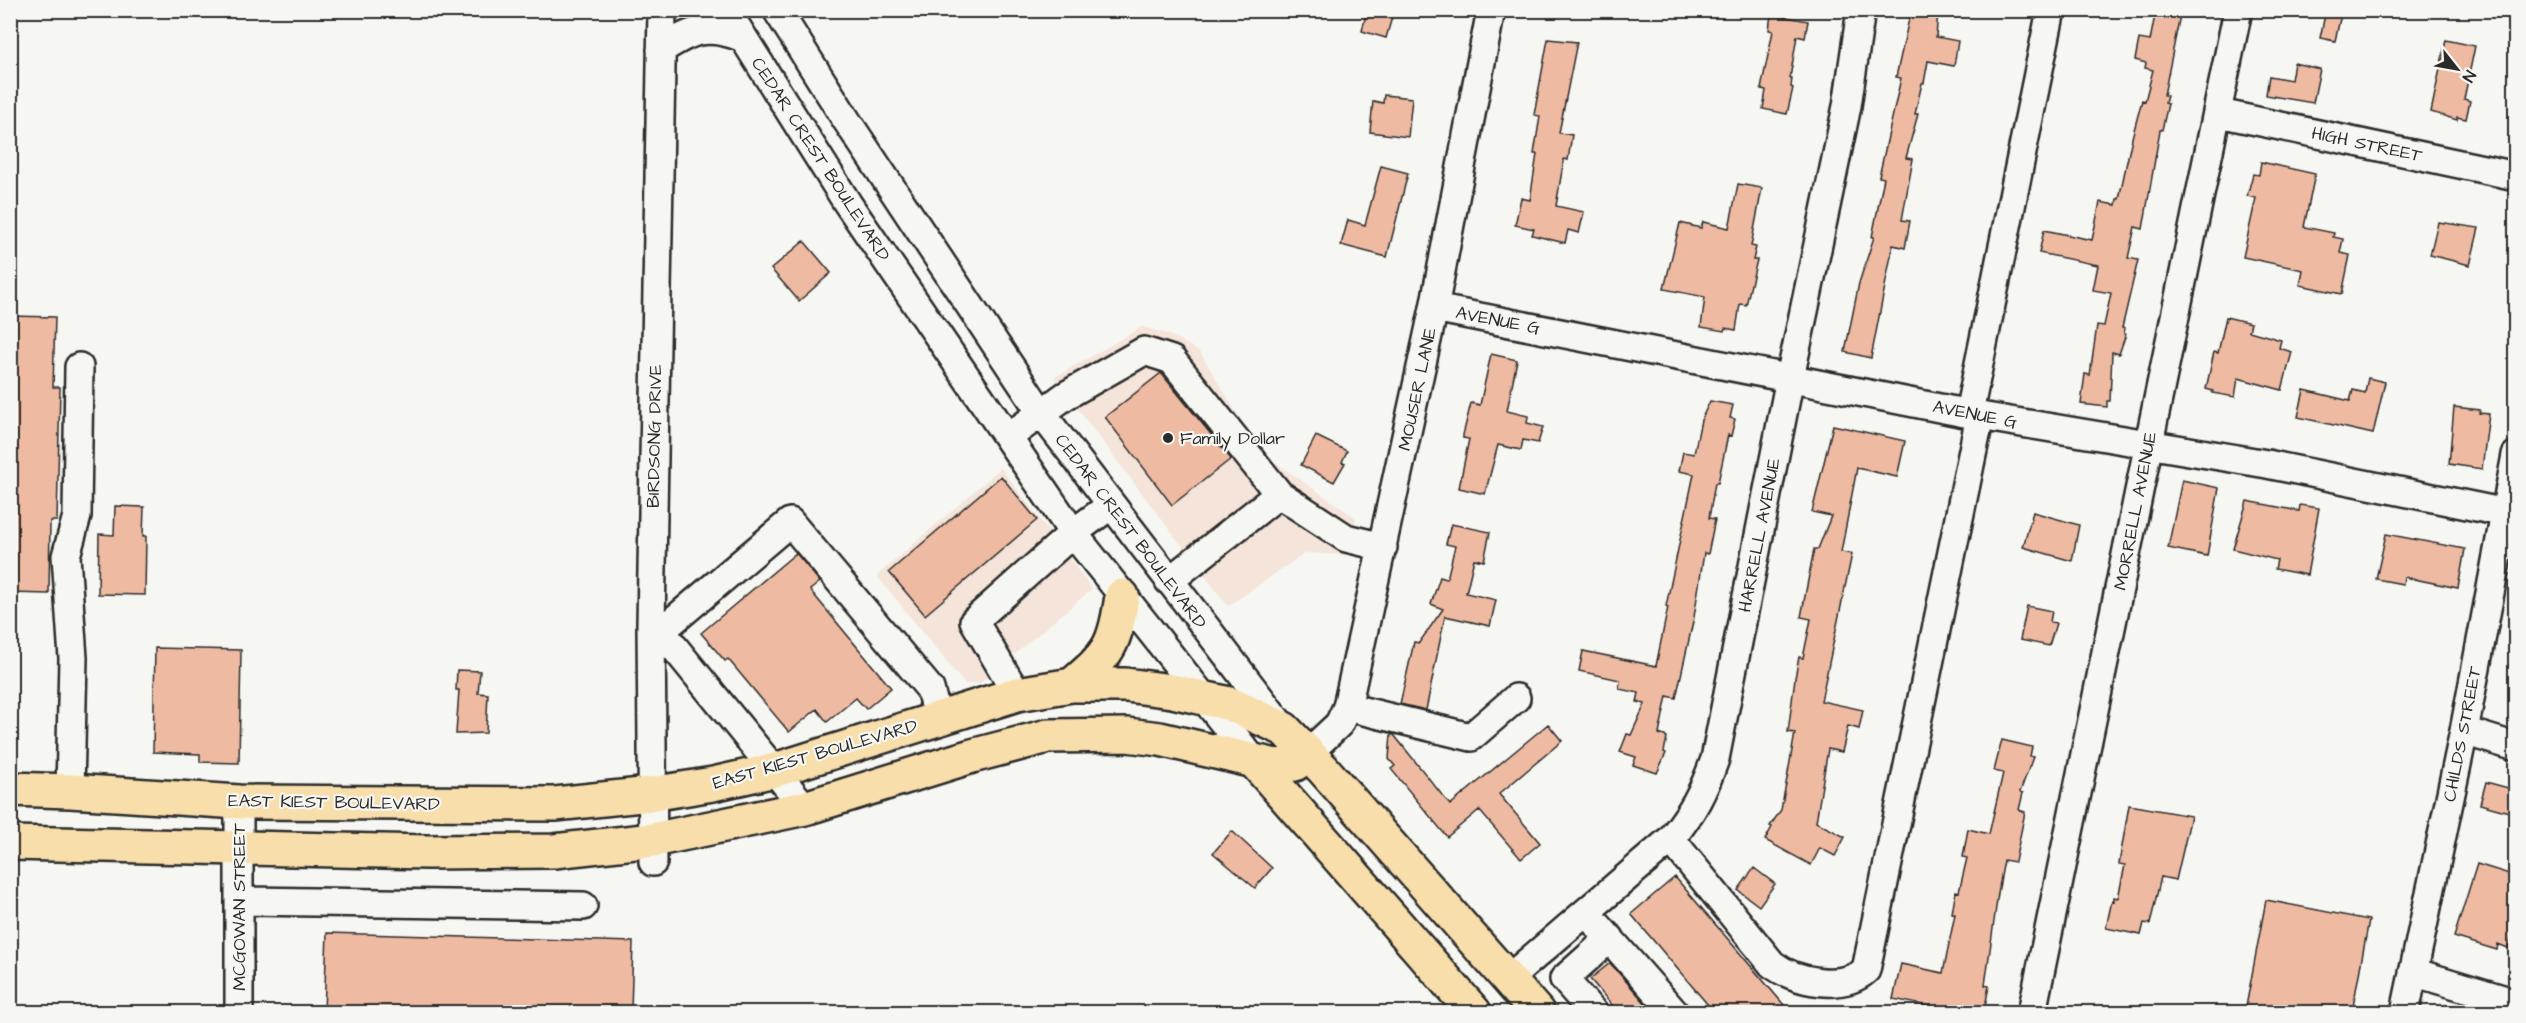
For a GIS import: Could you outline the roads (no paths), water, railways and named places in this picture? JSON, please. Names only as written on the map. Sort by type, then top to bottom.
[{"type":"main road","points":[[1072,685],[1101,661],[1117,633],[1122,596]]},
{"type":"main road","name":"EAST KIEST BOULEVARD","points":[[10,789],[239,802],[555,804],[651,794],[713,784],[775,770],[1017,694],[1072,685],[1126,686],[1203,697],[1230,704],[1284,729]]},
{"type":"main road","name":"CEDAR CREST BOULEVARD","points":[[1284,729],[1308,753],[1537,1012]]},
{"type":"main road","points":[[10,843],[427,852],[653,851],[805,808],[972,756],[1048,736],[1117,735],[1160,739],[1276,766],[1295,764],[1308,753]]},
{"type":"main road","name":"CEDAR CREST BOULEVARD","points":[[1254,760],[1473,1011]]},
{"type":"main road","points":[[1473,1011],[1508,979]]},
{"type":"street","name":"BIRDSONG DRIVE","points":[[653,851],[651,794],[656,628],[662,10]]},
{"type":"street","name":"CEDAR CREST BOULEVARD","points":[[726,10],[848,204],[1073,533],[1254,760]]},
{"type":"street","name":"CEDAR CREST BOULEVARD","points":[[777,10],[847,121],[1042,414],[1284,729]]},
{"type":"street","name":"MOUSER LANE","points":[[1308,753],[1338,724],[1347,707],[1434,308],[1491,10]]},
{"type":"street","name":"HARRELL AVENUE","points":[[1508,979],[1671,839],[1691,814],[1704,792],[1715,759],[1790,378],[1847,106],[1861,10]]},
{"type":"street","points":[[1671,839],[1772,964],[1784,973],[1795,978],[1843,982],[1858,978],[1866,970],[1975,414],[2051,10]]},
{"type":"street","name":"MORRELL AVENUE","points":[[2032,1012],[2148,445],[2219,113],[2238,10]]},
{"type":"street","points":[[661,50],[695,31],[714,29],[741,37]]},
{"type":"street","name":"HIGH STREET","points":[[2219,113],[2516,176]]},
{"type":"street","name":"AVENUE G","points":[[1434,308],[1975,414],[2267,464],[2510,514]]},
{"type":"street","points":[[1008,438],[1065,396],[1144,351],[1172,360],[1279,494],[1346,538],[1383,547]]},
{"type":"street","points":[[70,791],[73,658],[66,556],[76,516],[79,367]]},
{"type":"street","name":"CHILDS STREET","points":[[2405,1012],[2510,514],[2516,455]]},
{"type":"street","points":[[1169,581],[1279,494]]},
{"type":"street","points":[[1017,694],[974,621],[1073,533],[1111,505]]},
{"type":"street","points":[[805,808],[656,628],[790,522],[930,689],[938,719]]},
{"type":"street","points":[[1347,707],[1471,737],[1516,698]]},
{"type":"street","points":[[2464,731],[2516,747]]},
{"type":"street","name":"MCGOWAN STREET","points":[[238,1012],[239,802]]},
{"type":"street","points":[[239,901],[583,906]]},
{"type":"street","points":[[1586,912],[1674,1012]]},
{"type":"street","points":[[1593,1012],[1564,979],[1610,938]]},
{"type":"street","points":[[2414,972],[2516,1003]]},
{"type":"place","name":"Family Dollar","points":[[1168,438]]}]
